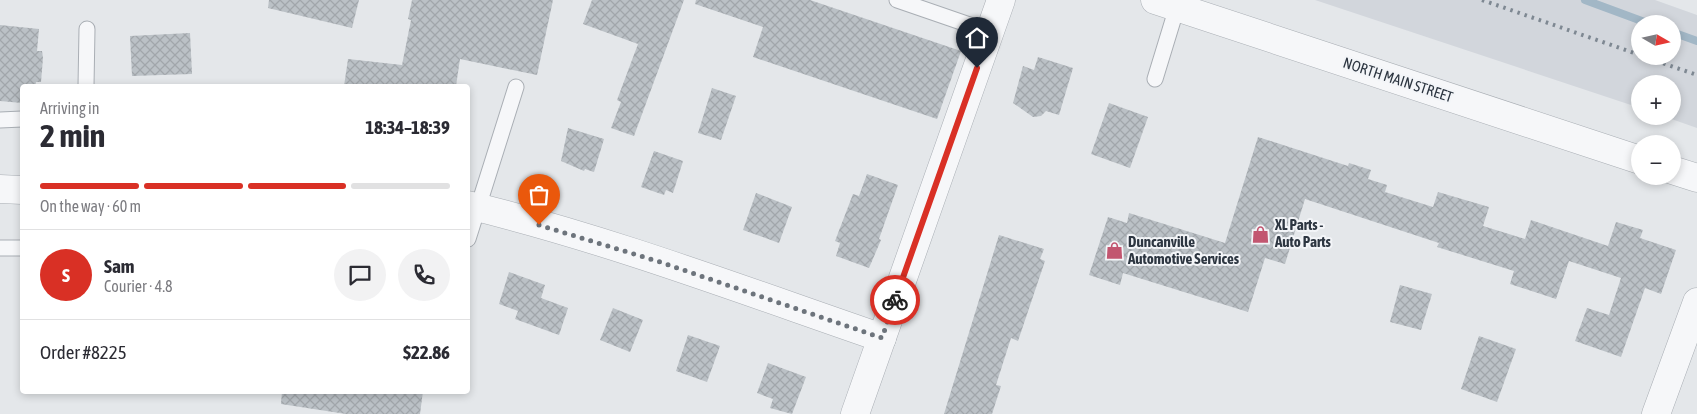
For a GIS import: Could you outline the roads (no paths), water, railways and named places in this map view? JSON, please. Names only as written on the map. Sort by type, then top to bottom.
[{"type":"street","points":[[855,414],[1001,0]]},
{"type":"street","name":"NORTH MAIN STREET","points":[[1166,4],[1631,157]]},
{"type":"street","points":[[1681,173],[1697,178]]},
{"type":"street","points":[[0,190],[20,190]]},
{"type":"street","points":[[473,206],[660,262],[882,338]]},
{"type":"street","points":[[1656,414],[1697,302]]},
{"type":"lane","points":[[896,0],[990,32]]},
{"type":"lane","points":[[1155,79],[1166,4]]},
{"type":"lane","points":[[86,84],[87,30]]},
{"type":"lane","points":[[470,226],[473,206],[516,87]]},
{"type":"lane","points":[[0,120],[20,119]]},
{"type":"lane","points":[[0,248],[20,248]]},
{"type":"waterway","points":[[1585,0],[1631,17]]},
{"type":"waterway","points":[[1681,35],[1697,41]]},
{"type":"railway","points":[[1482,0],[1631,52]]},
{"type":"railway","points":[[1668,65],[1697,75]]},
{"type":"place","name":"XL Parts - Auto Parts","points":[[1261,234]]},
{"type":"place","name":"Duncanville Automotive Services","points":[[1114,251]]}]
